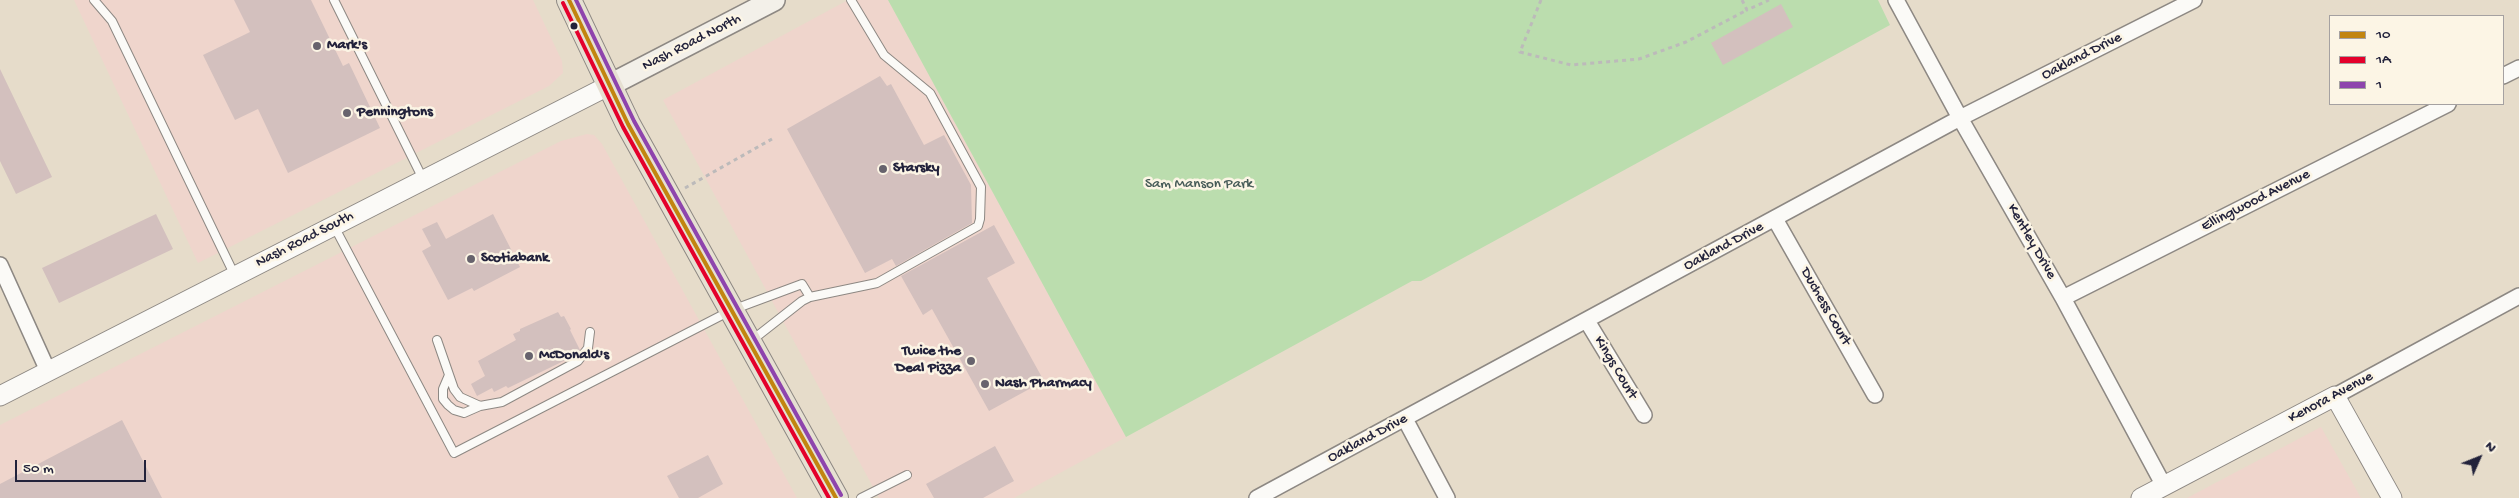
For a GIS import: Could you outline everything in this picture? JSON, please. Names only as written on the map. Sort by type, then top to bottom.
[{"type":"main road","points":[[569,0],[628,124],[836,498]]},
{"type":"main road","name":"Nash Road North","points":[[610,85],[774,0]]},
{"type":"street","name":"Kentley Drive","points":[[1896,0],[1960,118],[2063,298],[2164,486]]},
{"type":"street","name":"Oakland Drive","points":[[1256,498],[1960,118],[2194,0]]},
{"type":"street","points":[[2504,76],[2519,68]]},
{"type":"street","name":"Nash Road South","points":[[0,396],[610,85]]},
{"type":"street","name":"Ellingwood Avenue","points":[[2063,298],[2446,105]]},
{"type":"street","name":"Duchess Court","points":[[1775,219],[1875,395]]},
{"type":"street","points":[[0,265],[48,371]]},
{"type":"street","name":"Kenora Avenue","points":[[2141,498],[2519,296]]},
{"type":"street","name":"Kings Court","points":[[1587,321],[1644,415]]},
{"type":"street","points":[[2335,396],[2392,498]]},
{"type":"street","points":[[1405,419],[1447,498]]},
{"type":"lane","points":[[94,0],[112,21],[234,276]]},
{"type":"lane","points":[[334,0],[424,180]]},
{"type":"lane","points":[[750,342],[810,297],[877,283],[978,226],[981,187],[930,93],[884,56],[852,0]]},
{"type":"lane","points":[[334,226],[454,453],[732,310],[802,284],[810,297]]},
{"type":"lane","points":[[449,375],[443,399],[454,410],[464,412],[480,406],[502,402],[578,361],[588,348],[590,332]]},
{"type":"lane","points":[[437,340],[454,389],[460,397],[480,406]]},
{"type":"lane","points":[[861,498],[908,475]]},
{"type":"path","points":[[1541,0],[1520,52],[1571,65],[1639,59],[1686,42],[1769,0]]},
{"type":"path","points":[[1742,0],[1747,10]]},
{"type":"path","points":[[669,197],[772,139]]},
{"type":"shaded area","points":[[74,0],[533,0],[562,61],[563,73],[549,86],[198,263]]},
{"type":"shaded area","points":[[848,0],[888,0],[1126,437],[1014,498],[879,498],[663,100]]},
{"type":"shaded area","points":[[587,134],[594,135],[602,144],[797,498],[0,498],[0,425],[561,141]]},
{"type":"shaded area","points":[[2321,427],[2361,498],[2187,498]]},
{"type":"green space","name":"Sam Manson Park","points":[[888,0],[1878,0],[1890,25],[1421,281],[1412,281],[1126,437]]},
{"type":"building","points":[[234,0],[311,0],[343,66],[349,63],[380,128],[288,173],[258,109],[235,120],[203,55],[250,32]]},
{"type":"building","points":[[1781,4],[1793,27],[1723,65],[1711,43]]},
{"type":"building","points":[[0,69],[52,177],[16,194],[0,161]]},
{"type":"building","points":[[880,76],[887,86],[891,84],[924,145],[944,135],[971,185],[972,223],[896,266],[892,259],[865,273],[787,129]]},
{"type":"building","points":[[156,214],[173,249],[59,303],[42,268]]},
{"type":"building","name":"Scotiabank","points":[[493,214],[520,267],[474,291],[472,288],[448,300],[422,251],[431,246],[422,229],[437,222],[446,239]]},
{"type":"building","points":[[994,225],[1015,263],[987,278],[1044,381],[989,411],[932,309],[923,315],[901,276]]},
{"type":"building","name":"McDonald's","points":[[558,312],[561,317],[564,316],[580,350],[576,355],[508,388],[506,386],[494,392],[492,388],[477,396],[471,384],[485,376],[478,361],[516,340],[513,334],[520,331],[520,329]]},
{"type":"building","points":[[122,420],[162,498],[0,498],[0,484]]},
{"type":"building","points":[[995,446],[1014,481],[983,498],[934,498],[926,484]]},
{"type":"building","points":[[708,455],[723,484],[698,498],[679,498],[667,476]]},
{"type":"transit line","name":"10","points":[[569,0],[628,124],[836,498]]},
{"type":"transit line","name":"1","points":[[576,0],[634,121],[841,495]]},
{"type":"transit line","name":"1A","points":[[563,3],[623,127],[829,498]]},
{"type":"place","name":"Mark's","points":[[317,46]]},
{"type":"place","name":"Penningtons","points":[[347,113]]},
{"type":"place","name":"Starsky","points":[[883,169]]},
{"type":"place","name":"Scotiabank","points":[[471,259]]},
{"type":"place","name":"McDonald's","points":[[529,356]]},
{"type":"place","name":"Twice the Deal Pizza","points":[[971,361]]},
{"type":"place","name":"Nash Pharmacy","points":[[985,384]]}]
